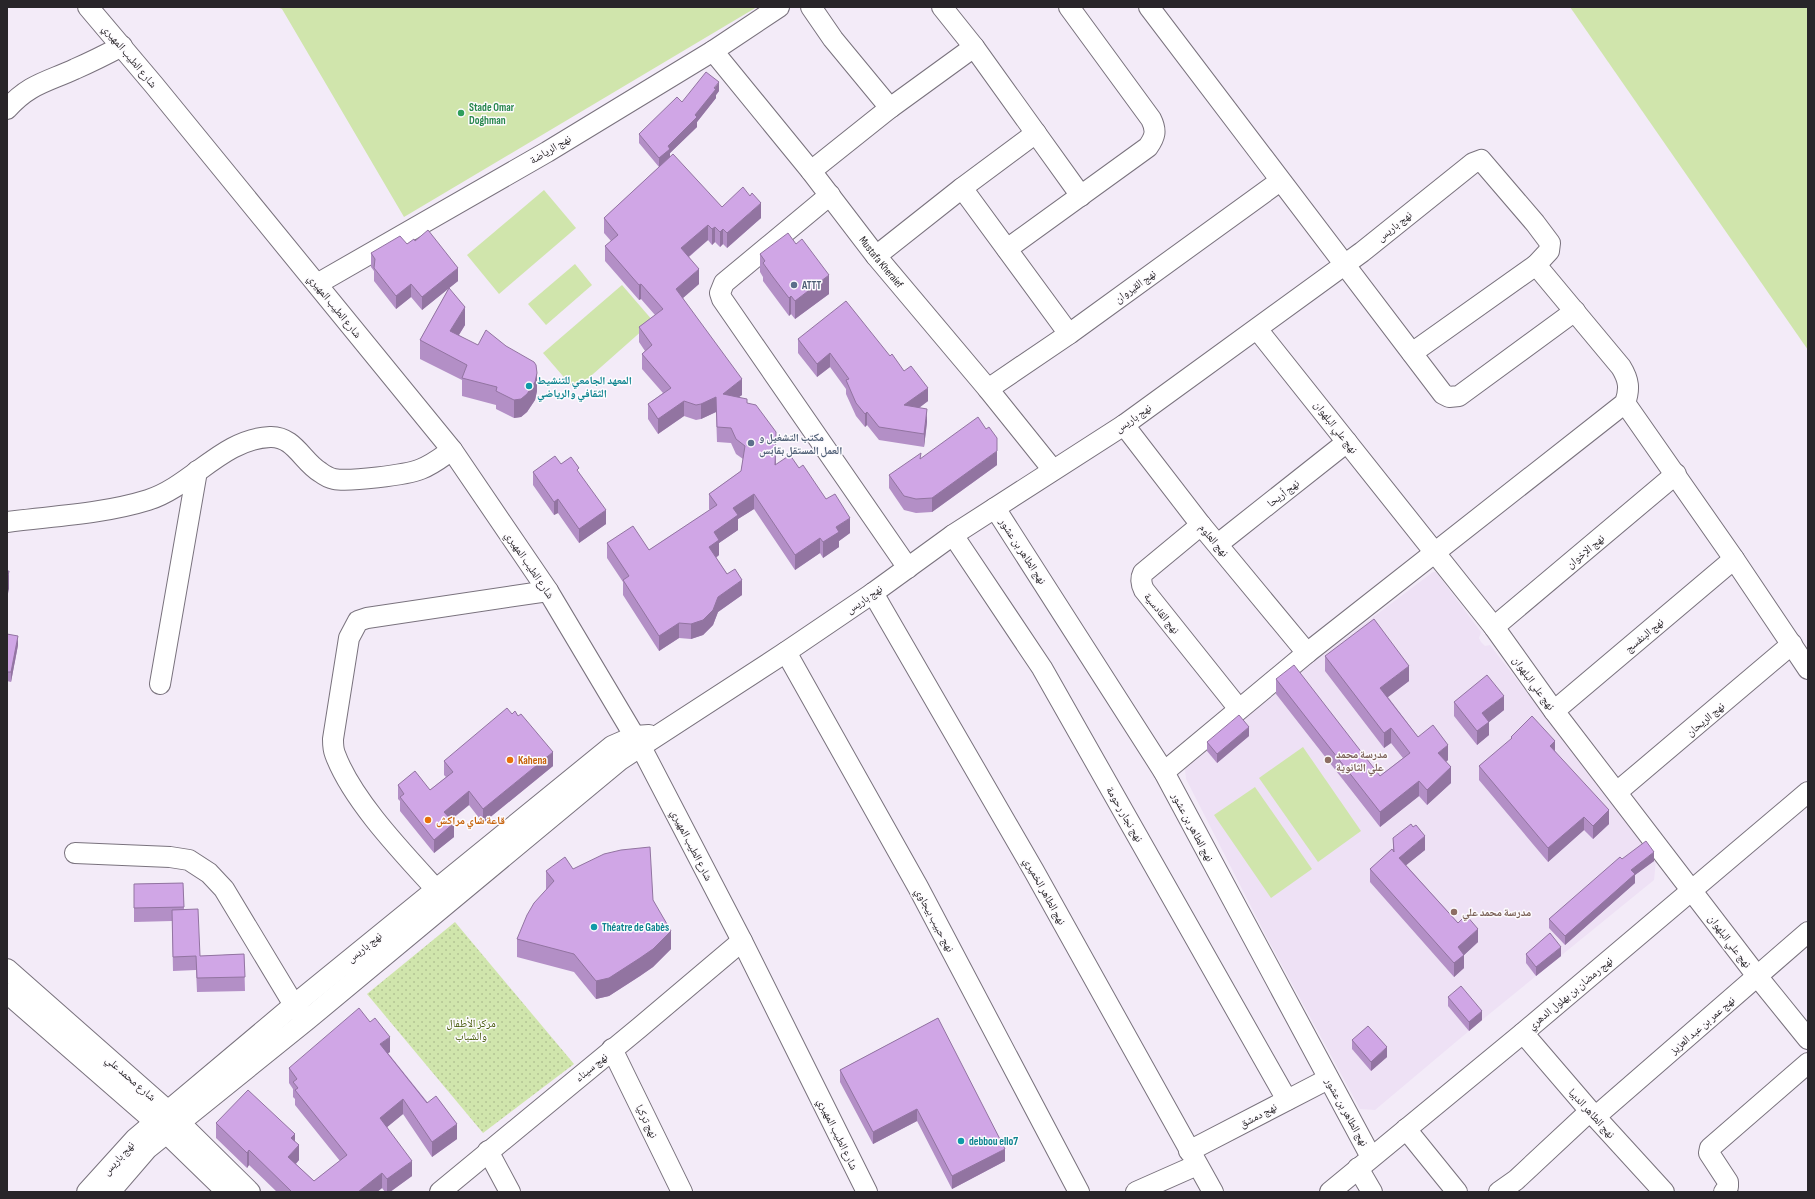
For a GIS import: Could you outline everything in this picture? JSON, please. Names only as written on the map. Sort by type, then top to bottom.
[{"type":"street","name":"شارع الطيب المهيري","points":[[88,7],[122,46],[452,450],[548,591],[638,741],[742,941],[867,1192]]},
{"type":"street","name":"نهج الرياضة","points":[[317,284],[547,152],[713,51],[779,7]]},
{"type":"street","points":[[811,7],[833,39],[890,108]]},
{"type":"street","points":[[1007,249],[1148,147],[1155,136],[1155,126],[1151,119],[1069,7]]},
{"type":"street","points":[[1149,7],[1443,394],[1449,397],[1459,396],[1575,311]]},
{"type":"street","points":[[952,10],[974,47],[1080,196]]},
{"type":"street","points":[[7,109],[16,99],[34,85],[74,70],[122,46]]},
{"type":"street","points":[[811,170],[890,108],[974,47]]},
{"type":"street","name":"Mustafa Kheraief","points":[[713,51],[811,170],[876,256],[988,389],[1053,470]]},
{"type":"street","points":[[876,256],[962,188],[1036,134]]},
{"type":"street","name":"نهج باريس","points":[[110,1192],[168,1122],[294,1005],[442,896],[620,760],[638,741],[661,734],[873,593],[953,535],[1124,425],[1344,265],[1473,163],[1480,160],[1485,163],[1550,243],[1549,251],[1536,265]]},
{"type":"street","name":"نهج القيروان","points":[[988,389],[1069,334],[1280,181]]},
{"type":"street","points":[[962,188],[1069,334]]},
{"type":"street","points":[[830,195],[724,283],[720,293],[722,299],[908,568]]},
{"type":"street","points":[[1164,772],[1306,653],[1625,403],[1629,387],[1627,377],[1605,346],[1536,265],[1412,353]]},
{"type":"street","name":"نهج علي البلهوان","points":[[1258,329],[1494,627],[1554,711],[1757,976],[1808,1039]]},
{"type":"street","points":[[1625,403],[1676,474],[1792,644],[1808,670]]},
{"type":"street","name":"نهج العلوم","points":[[1124,425],[1201,525],[1306,653]]},
{"type":"street","points":[[7,522],[113,508],[148,500],[170,490],[225,452],[257,438],[272,436],[284,439],[295,446],[306,460],[319,472],[333,479],[349,480],[419,470],[452,450]]},
{"type":"street","name":"نهج أريحا","points":[[1218,544],[1347,442]]},
{"type":"street","points":[[160,684],[197,471]]},
{"type":"street","name":"نهج الإخوان","points":[[1494,627],[1676,474]]},
{"type":"street","name":"نهج الطاهر بن عشور","points":[[995,508],[1164,772],[1328,1079],[1365,1163],[1372,1192]]},
{"type":"street","name":"نهج القادسية","points":[[1201,525],[1143,573],[1141,576],[1141,585],[1239,709]]},
{"type":"street","name":"نهج نجار رحومة","points":[[953,535],[1042,668],[1286,1100]]},
{"type":"street","name":"نهج البنفسج","points":[[1554,711],[1734,559]]},
{"type":"street","points":[[442,896],[381,826],[350,785],[334,752],[333,739],[349,638],[358,621],[367,618],[548,591]]},
{"type":"street","name":"نهج الطاهر الخميري","points":[[873,593],[1034,871],[1213,1192]]},
{"type":"street","name":"نهج الريحان","points":[[1617,792],[1792,644]]},
{"type":"street","name":"نهج حبيب بيجاوي","points":[[786,652],[918,887],[1079,1192]]},
{"type":"street","name":"نهج رمضان بن بهلول الدهري","points":[[1330,1192],[1523,1033],[1808,792]]},
{"type":"street","points":[[75,853],[170,856],[189,860],[209,873],[224,890],[294,1005],[307,1020]]},
{"type":"street","name":"نهج باريس","points":[[88,1192],[135,1139],[168,1122],[307,1020],[442,896]]},
{"type":"street","name":"نهج عمر بن عبد العزيز","points":[[1499,1192],[1521,1186],[1592,1114],[1808,932]]},
{"type":"street","name":"نهج سيناء","points":[[440,1192],[742,941]]},
{"type":"street","name":"شارع محمد علي","points":[[7,969],[168,1122],[227,1192]]},
{"type":"street","name":"شارع محمد علي","points":[[7,993],[168,1122],[250,1192]]},
{"type":"street","name":"نهج الطاهر الدبيا","points":[[1523,1033],[1592,1114],[1664,1192]]},
{"type":"street","name":"نهج تركيا","points":[[612,1049],[682,1192]]},
{"type":"street","points":[[1724,1192],[1728,1187],[1728,1182],[1709,1153],[1710,1148],[1808,1063]]},
{"type":"street","name":"نهج دمشق","points":[[1136,1192],[1286,1100],[1328,1079]]},
{"type":"street","points":[[1406,1129],[1457,1192]]},
{"type":"street","points":[[488,1152],[510,1192]]},
{"type":"shaded area","points":[[1433,572],[1436,572],[1481,632],[1479,638],[1481,642],[1485,646],[1490,645],[1656,859],[1654,880],[1482,1020],[1375,1110],[1360,1109],[1266,936],[1186,779],[1185,769],[1303,670]]},
{"type":"green space","name":"Stade Omar Doghman","points":[[277,7],[757,7],[404,217],[282,9]]},
{"type":"green space","points":[[1570,7],[1808,7],[1808,350]]},
{"type":"green space","points":[[544,190],[576,228],[499,294],[467,255]]},
{"type":"green space","points":[[575,264],[592,285],[546,325],[528,304]]},
{"type":"green space","points":[[622,285],[653,321],[575,390],[543,353]]},
{"type":"green space","points":[[1303,747],[1361,831],[1318,862],[1259,778]]},
{"type":"green space","points":[[1255,787],[1312,869],[1271,898],[1214,815]]},
{"type":"green space","name":"مركز الأطفال والشباب","points":[[455,922],[574,1064],[483,1133],[367,994]]},
{"type":"building","points":[[706,72],[719,82],[714,88],[716,89],[695,115],[697,117],[668,146],[670,149],[659,158],[639,134],[677,97],[682,102]]},
{"type":"building","points":[[673,154],[722,207],[743,187],[750,196],[752,193],[761,203],[727,233],[723,229],[720,232],[715,227],[712,229],[708,225],[681,248],[699,269],[676,289],[742,379],[723,394],[747,399],[747,403],[756,405],[776,432],[775,465],[790,455],[799,468],[803,465],[826,499],[835,494],[850,518],[836,527],[839,532],[823,542],[820,538],[795,555],[754,494],[733,508],[738,515],[714,532],[719,540],[709,547],[727,574],[735,569],[742,580],[718,597],[713,610],[703,620],[691,624],[679,623],[659,636],[623,580],[629,576],[607,543],[633,526],[649,550],[717,505],[709,494],[741,471],[745,446],[736,439],[731,428],[717,427],[716,397],[696,405],[684,401],[658,419],[648,404],[671,388],[642,354],[652,345],[639,327],[663,309],[641,284],[639,285],[605,246],[618,235],[604,218]]},
{"type":"building","points":[[428,230],[458,268],[422,297],[411,284],[396,296],[374,268],[375,259],[371,253],[400,236],[407,244],[414,239],[415,241]]},
{"type":"building","points":[[788,233],[796,244],[802,239],[829,275],[795,301],[791,296],[789,298],[773,277],[763,263],[765,261],[760,254]]},
{"type":"building","points":[[449,288],[465,307],[450,331],[478,345],[486,330],[506,346],[534,362],[536,365],[537,373],[535,382],[527,394],[521,399],[514,400],[496,391],[497,387],[462,378],[467,365],[420,340]]},
{"type":"building","points":[[846,301],[890,356],[892,354],[904,371],[911,366],[928,388],[904,405],[927,409],[924,434],[879,427],[867,412],[865,414],[856,403],[846,380],[849,379],[830,353],[817,364],[798,339]]},
{"type":"building","points":[[978,417],[986,429],[989,427],[997,438],[997,451],[932,498],[916,499],[904,496],[889,475],[921,453],[920,459]]},
{"type":"building","points":[[555,456],[561,464],[571,457],[579,468],[577,470],[606,510],[579,529],[558,499],[554,502],[533,472]]},
{"type":"building","points":[[1374,619],[1409,666],[1380,688],[1418,737],[1433,725],[1448,745],[1438,753],[1451,767],[1427,790],[1419,781],[1380,812],[1276,679],[1294,665],[1380,776],[1410,753],[1391,728],[1384,733],[1325,656]]},
{"type":"building","points":[[7,634],[18,636],[11,672],[7,672]]},
{"type":"building","points":[[1487,675],[1504,696],[1482,713],[1489,722],[1477,731],[1454,702]]},
{"type":"building","points":[[507,708],[512,714],[515,711],[518,716],[521,714],[553,752],[483,809],[469,791],[444,812],[454,823],[434,840],[400,797],[404,794],[398,785],[415,771],[430,790],[453,772],[444,761]]},
{"type":"building","points":[[1239,715],[1249,727],[1217,754],[1207,742]]},
{"type":"building","points":[[1532,716],[1555,741],[1550,746],[1609,810],[1593,826],[1584,817],[1548,848],[1479,766],[1512,738],[1511,737]]},
{"type":"building","points":[[1411,824],[1413,827],[1416,825],[1425,836],[1399,858],[1458,923],[1466,915],[1478,929],[1458,947],[1464,955],[1454,963],[1370,869],[1392,849],[1394,852],[1393,838]]},
{"type":"building","points":[[1646,841],[1654,852],[1631,870],[1635,874],[1565,936],[1549,919],[1620,857],[1622,859]]},
{"type":"building","name":"Théatre de Gabès","points":[[650,847],[653,900],[671,931],[653,949],[640,958],[609,978],[596,981],[574,954],[517,939],[527,915],[534,903],[554,881],[546,871],[565,857],[573,869],[604,854],[621,850]]},
{"type":"building","points":[[183,883],[184,907],[134,908],[134,884]]},
{"type":"building","points":[[198,909],[200,956],[244,954],[245,977],[197,978],[196,956],[173,957],[172,910]]},
{"type":"building","points":[[1550,933],[1561,947],[1536,967],[1526,954]]},
{"type":"building","points":[[1461,986],[1482,1011],[1469,1022],[1448,997]]},
{"type":"building","points":[[359,1008],[370,1022],[375,1018],[390,1037],[380,1044],[427,1103],[436,1096],[457,1124],[432,1142],[403,1099],[380,1118],[412,1161],[387,1179],[382,1173],[358,1192],[292,1192],[249,1150],[247,1153],[216,1123],[248,1090],[295,1134],[291,1138],[299,1145],[288,1157],[314,1181],[347,1155],[295,1090],[298,1088],[293,1082],[297,1079],[289,1068]]},
{"type":"building","points":[[938,1018],[1005,1149],[952,1176],[917,1109],[873,1132],[840,1070]]},
{"type":"building","points":[[1368,1026],[1387,1047],[1371,1062],[1352,1040]]},
{"type":"place","name":"Stade Omar Doghman","points":[[461,113]]},
{"type":"place","name":"ATTT","points":[[794,285]]},
{"type":"place","name":"المعهد الجامعي للتنشيط الثقافي والرياضي","points":[[529,386]]},
{"type":"place","name":"مكتب التشغيل و العمل المستقل بقابس","points":[[751,443]]},
{"type":"place","name":"Kahena","points":[[510,760]]},
{"type":"place","name":"مدرسة محمد علي الثانوية","points":[[1328,760]]},
{"type":"place","name":"قاعة شاي مراكش","points":[[428,820]]},
{"type":"place","name":"مدرسة محمد علي","points":[[1454,912]]},
{"type":"place","name":"Théatre de Gabès","points":[[594,927]]},
{"type":"place","name":"debbou ello7","points":[[961,1141]]}]
